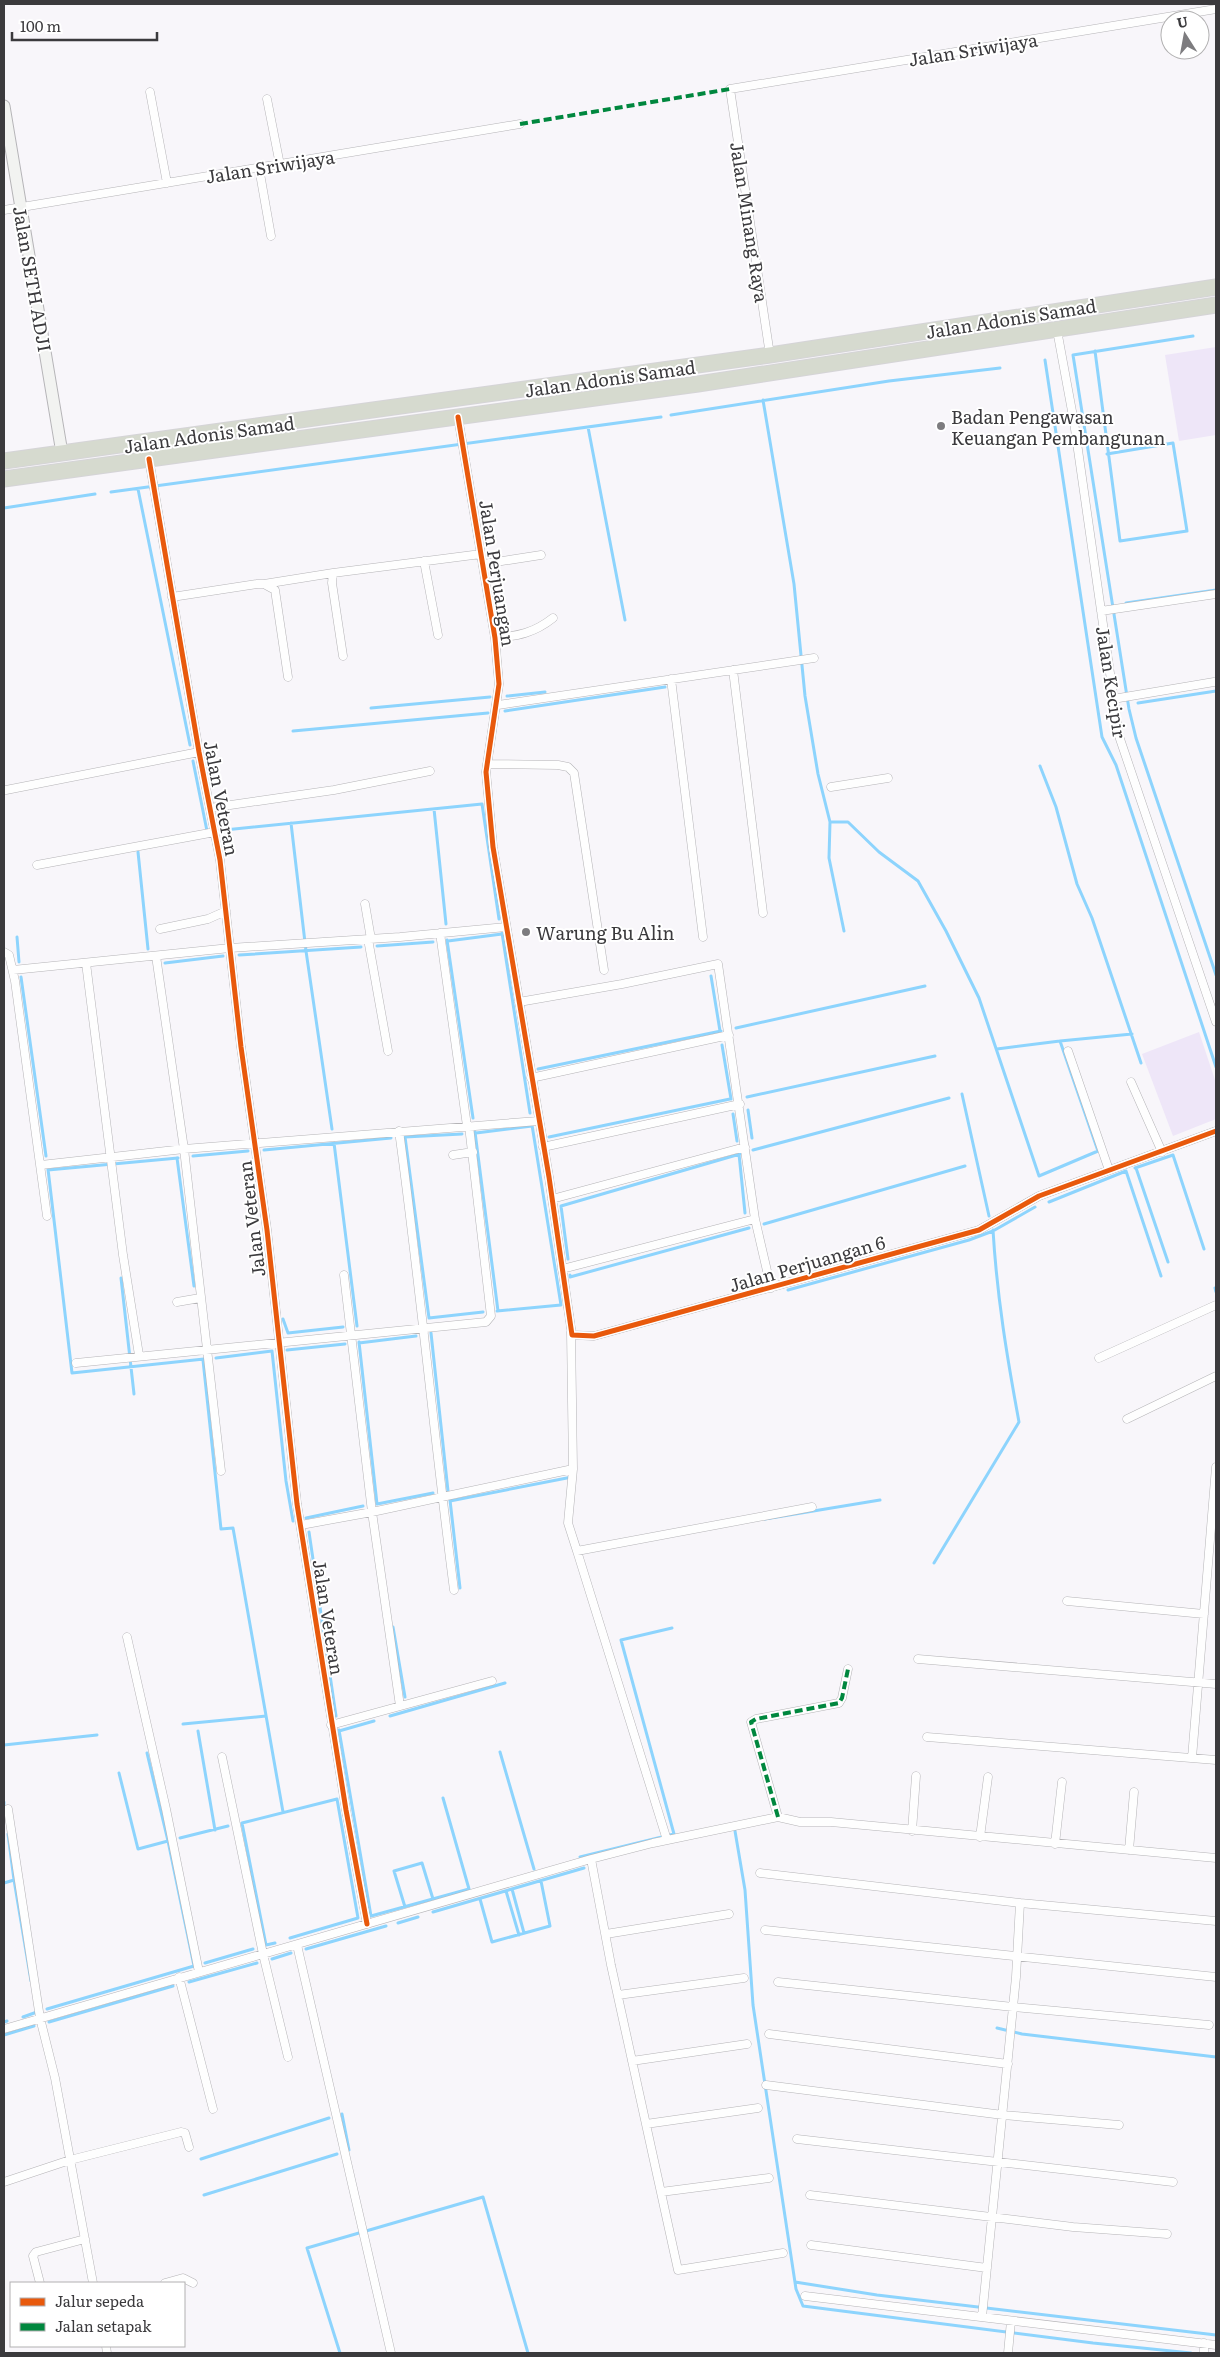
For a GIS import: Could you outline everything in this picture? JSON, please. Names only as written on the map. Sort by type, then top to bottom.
[{"type":"highway","name":"Jalan Adonis Samad","points":[[4,461],[62,453],[210,442],[659,371],[1216,287]]},
{"type":"highway","points":[[4,479],[149,460],[210,442],[458,417],[1216,305]]},
{"type":"highway","points":[[659,371],[662,388]]},
{"type":"street","name":"Jalan Sriwijaya","points":[[730,89],[1216,10]]},
{"type":"street","name":"Jalan Minang Raya","points":[[730,89],[770,355]]},
{"type":"street","points":[[150,92],[167,183]]},
{"type":"street","points":[[267,98],[280,164]]},
{"type":"street","name":"Jalan SETH ADJI","points":[[4,106],[62,453]]},
{"type":"street","name":"Jalan Sriwijaya","points":[[4,210],[520,124]]},
{"type":"street","points":[[259,168],[271,236]]},
{"type":"street","name":"Jalan Kecipir","points":[[1057,330],[1105,610],[1113,699],[1119,736],[1216,1022]]},
{"type":"street","name":"Jalan Perjuangan","points":[[458,417],[495,638],[499,684],[498,705],[487,764],[493,847],[573,1334],[572,1468],[568,1523],[668,1840]]},
{"type":"street","name":"Jalan Veteran","points":[[149,460],[210,808],[226,911],[300,1525],[331,1725],[368,1924]]},
{"type":"street","points":[[172,597],[333,573],[481,554]]},
{"type":"street","points":[[482,564],[541,554]]},
{"type":"street","points":[[424,561],[438,635]]},
{"type":"street","points":[[333,573],[332,583],[343,656]]},
{"type":"street","points":[[264,584],[275,590],[288,677]]},
{"type":"street","points":[[1105,610],[1216,594]]},
{"type":"street","points":[[495,638],[513,636],[540,629],[553,618]]},
{"type":"street","points":[[498,705],[814,658]]},
{"type":"street","points":[[733,670],[763,913]]},
{"type":"street","points":[[671,679],[703,937]]},
{"type":"street","points":[[1113,699],[1214,682]]},
{"type":"street","points":[[6,790],[199,752]]},
{"type":"street","points":[[487,764],[558,765],[568,767],[574,772],[604,970]]},
{"type":"street","points":[[210,808],[334,790],[430,770]]},
{"type":"street","points":[[831,787],[888,778]]},
{"type":"street","points":[[37,866],[214,832]]},
{"type":"street","points":[[365,904],[388,1051]]},
{"type":"street","points":[[160,928],[208,919],[226,911]]},
{"type":"street","points":[[12,970],[230,948],[370,939],[506,927]]},
{"type":"street","points":[[76,1363],[138,1355],[207,1351],[352,1334],[486,1322],[491,1316],[473,1152],[440,933]]},
{"type":"street","points":[[4,952],[8,955],[12,970],[48,1216]]},
{"type":"street","points":[[156,956],[184,1149],[220,1471]]},
{"type":"street","points":[[86,963],[123,1255],[138,1355]]},
{"type":"street","points":[[519,1002],[622,984],[718,964],[740,1104],[755,1219],[771,1288]]},
{"type":"street","points":[[530,1078],[729,1036]]},
{"type":"street","points":[[1068,1052],[1109,1170]]},
{"type":"street","points":[[1130,1082],[1162,1152]]},
{"type":"street","points":[[543,1147],[740,1104]]},
{"type":"street","points":[[41,1165],[184,1149],[538,1121]]},
{"type":"street","points":[[399,1131],[454,1590]]},
{"type":"street","name":"Jalan Perjuangan 6","points":[[573,1334],[594,1336],[979,1230],[1039,1196],[1216,1131]]},
{"type":"street","points":[[552,1199],[746,1147]]},
{"type":"street","points":[[453,1155],[473,1152]]},
{"type":"street","points":[[562,1268],[755,1219]]},
{"type":"street","points":[[344,1275],[372,1512],[400,1706]]},
{"type":"street","points":[[176,1302],[200,1298]]},
{"type":"street","points":[[1099,1358],[1216,1305]]},
{"type":"street","points":[[1127,1419],[1216,1376]]},
{"type":"street","points":[[1192,1758],[1216,1467]]},
{"type":"street","points":[[300,1525],[372,1512],[572,1468]]},
{"type":"street","points":[[576,1551],[812,1506]]},
{"type":"street","points":[[1067,1600],[1204,1614]]},
{"type":"street","points":[[127,1636],[166,1809],[198,1972]]},
{"type":"street","points":[[918,1659],[1216,1684]]},
{"type":"street","points":[[778,1818],[751,1722],[839,1703],[842,1698],[848,1669]]},
{"type":"street","points":[[331,1725],[492,1681]]},
{"type":"street","points":[[928,1737],[1216,1760]]},
{"type":"street","points":[[222,1757],[263,1954],[288,2057]]},
{"type":"street","points":[[912,1830],[916,1776]]},
{"type":"street","points":[[980,1837],[988,1777]]},
{"type":"street","points":[[1055,1844],[1062,1782]]},
{"type":"street","points":[[1129,1850],[1134,1792]]},
{"type":"street","points":[[8,1809],[40,2018],[55,2078],[94,2282]]},
{"type":"street","points":[[4,2029],[591,1859],[668,1840],[778,1818],[800,1822],[831,1822],[1216,1858]]},
{"type":"street","points":[[591,1859],[618,1995],[678,2270],[783,2253]]},
{"type":"street","points":[[760,1873],[1020,1903],[1216,1921]]},
{"type":"street","points":[[982,2314],[1018,1957],[1020,1903]]},
{"type":"street","points":[[606,1934],[729,1914]]},
{"type":"street","points":[[766,1930],[1216,1976]]},
{"type":"street","points":[[297,1945],[391,2353]]},
{"type":"street","points":[[179,1977],[213,2109]]},
{"type":"street","points":[[618,1995],[744,1978]]},
{"type":"street","points":[[778,1982],[1013,2007],[1209,2025]]},
{"type":"street","points":[[769,2034],[1008,2064]]},
{"type":"street","points":[[632,2061],[747,2044]]},
{"type":"street","points":[[766,2085],[1002,2114],[1119,2126]]},
{"type":"street","points":[[646,2124],[758,2108]]},
{"type":"street","points":[[4,2182],[70,2160],[181,2132],[185,2134],[189,2147]]},
{"type":"street","points":[[797,2139],[1173,2182]]},
{"type":"street","points":[[661,2192],[769,2178]]},
{"type":"street","points":[[810,2195],[1073,2227],[1167,2234]]},
{"type":"street","points":[[40,2282],[33,2256],[36,2252],[85,2239]]},
{"type":"street","points":[[811,2245],[987,2268]]},
{"type":"street","points":[[169,2282],[183,2278],[193,2283]]},
{"type":"street","points":[[806,2296],[982,2314],[1011,2325],[1204,2349],[1216,2345]]},
{"type":"street","points":[[1009,2351],[1011,2325]]},
{"type":"shaded area","points":[[1216,347],[1216,435],[1179,441],[1165,355]]},
{"type":"shaded area","points":[[1199,1032],[1216,1083],[1216,1119],[1173,1136],[1142,1054]]},
{"type":"waterway","points":[[1193,336],[1073,355],[1129,709],[1136,738],[1216,975]]},
{"type":"waterway","points":[[1095,351],[1120,541],[1187,531],[1173,443],[1107,454]]},
{"type":"waterway","points":[[1045,360],[1102,737],[1116,765],[1216,1067]]},
{"type":"waterway","points":[[671,415],[889,381],[1000,368]]},
{"type":"waterway","points":[[763,400],[794,584],[805,696],[818,774],[830,822],[848,822],[879,852],[918,881],[946,931],[979,998],[1039,1176],[1098,1151],[1060,1041],[1132,1034]]},
{"type":"waterway","points":[[111,492],[661,417]]},
{"type":"waterway","points":[[588,427],[625,620]]},
{"type":"waterway","points":[[138,489],[190,745]]},
{"type":"waterway","points":[[4,508],[95,494]]},
{"type":"waterway","points":[[1126,603],[1216,590]]},
{"type":"waterway","points":[[505,711],[665,687]]},
{"type":"waterway","points":[[1138,703],[1216,691]]},
{"type":"waterway","points":[[507,696],[545,692]]},
{"type":"waterway","points":[[371,708],[490,697]]},
{"type":"waterway","points":[[293,731],[488,713]]},
{"type":"waterway","points":[[193,761],[207,831],[209,831]]},
{"type":"waterway","points":[[1040,766],[1056,807],[1077,884],[1092,918],[1141,1063]]},
{"type":"waterway","points":[[215,831],[482,804],[499,919]]},
{"type":"waterway","points":[[434,809],[446,924]]},
{"type":"waterway","points":[[830,822],[829,858],[844,931]]},
{"type":"waterway","points":[[291,823],[306,951],[332,1129]]},
{"type":"waterway","points":[[138,852],[148,949]]},
{"type":"waterway","points":[[502,933],[530,1113]]},
{"type":"waterway","points":[[448,941],[502,934]]},
{"type":"waterway","points":[[17,937],[19,962]]},
{"type":"waterway","points":[[447,940],[473,1118]]},
{"type":"waterway","points":[[377,946],[433,942]]},
{"type":"waterway","points":[[239,955],[361,947]]},
{"type":"waterway","points":[[165,963],[223,956]]},
{"type":"waterway","points":[[711,976],[720,1031]]},
{"type":"waterway","points":[[21,977],[46,1156]]},
{"type":"waterway","points":[[736,1028],[925,986]]},
{"type":"waterway","points":[[538,1069],[721,1031]]},
{"type":"waterway","points":[[997,1049],[1060,1041]]},
{"type":"waterway","points":[[722,1045],[731,1099]]},
{"type":"waterway","points":[[747,1097],[935,1056]]},
{"type":"waterway","points":[[962,1094],[989,1216]]},
{"type":"waterway","points":[[753,1150],[949,1098]]},
{"type":"waterway","points":[[549,1137],[730,1099]]},
{"type":"waterway","points":[[748,1110],[752,1138]]},
{"type":"waterway","points":[[733,1114],[737,1141]]},
{"type":"waterway","points":[[497,1311],[561,1305],[532,1125]]},
{"type":"waterway","points":[[476,1133],[532,1126]]},
{"type":"waterway","points":[[475,1132],[498,1311]]},
{"type":"waterway","points":[[405,1137],[462,1134]]},
{"type":"waterway","points":[[405,1137],[429,1318]]},
{"type":"waterway","points":[[264,1150],[391,1138]]},
{"type":"waterway","points":[[334,1143],[357,1326]]},
{"type":"waterway","points":[[193,1156],[248,1151]]},
{"type":"waterway","points":[[739,1154],[745,1213]]},
{"type":"waterway","points":[[568,1259],[561,1206],[740,1154]]},
{"type":"waterway","points":[[1135,1168],[1173,1155],[1204,1249]]},
{"type":"waterway","points":[[177,1158],[194,1286]]},
{"type":"waterway","points":[[48,1170],[178,1158]]},
{"type":"waterway","points":[[764,1224],[965,1166]]},
{"type":"waterway","points":[[1136,1168],[1168,1262]]},
{"type":"waterway","points":[[48,1169],[72,1373],[204,1359]]},
{"type":"waterway","points":[[1126,1171],[1161,1276]]},
{"type":"waterway","points":[[1049,1202],[1126,1171]]},
{"type":"waterway","points":[[788,1290],[969,1240],[993,1231],[1035,1207]]},
{"type":"waterway","points":[[570,1275],[570,1277],[749,1228]]},
{"type":"waterway","points":[[934,1563],[1019,1422],[1003,1327],[993,1230]]},
{"type":"waterway","points":[[121,1278],[134,1394]]},
{"type":"waterway","points":[[1215,1288],[1216,1292]]},
{"type":"waterway","points":[[429,1318],[483,1312]]},
{"type":"waterway","points":[[283,1319],[288,1333],[343,1327]]},
{"type":"waterway","points":[[431,1333],[448,1491]]},
{"type":"waterway","points":[[359,1343],[416,1336]]},
{"type":"waterway","points":[[359,1342],[377,1504]]},
{"type":"waterway","points":[[287,1350],[345,1344]]},
{"type":"waterway","points":[[272,1351],[286,1481],[293,1521]]},
{"type":"waterway","points":[[216,1358],[272,1351]]},
{"type":"waterway","points":[[203,1360],[221,1529],[233,1528],[283,1812]]},
{"type":"waterway","points":[[450,1501],[572,1477]]},
{"type":"waterway","points":[[377,1504],[433,1493]]},
{"type":"waterway","points":[[450,1500],[460,1588]]},
{"type":"waterway","points":[[765,1519],[880,1500]]},
{"type":"waterway","points":[[306,1518],[363,1506]]},
{"type":"waterway","points":[[309,1532],[336,1716]]},
{"type":"waterway","points":[[393,1627],[405,1697]]},
{"type":"waterway","points":[[580,1857],[674,1834],[621,1640],[672,1628]]},
{"type":"waterway","points":[[390,1716],[505,1683]]},
{"type":"waterway","points":[[183,1724],[266,1716]]},
{"type":"waterway","points":[[339,1731],[374,1721]]},
{"type":"waterway","points":[[339,1730],[371,1916],[469,1889],[443,1798]]},
{"type":"waterway","points":[[198,1731],[215,1830]]},
{"type":"waterway","points":[[4,1745],[97,1735]]},
{"type":"waterway","points":[[500,1752],[534,1869]]},
{"type":"waterway","points":[[147,1753],[168,1841],[194,1966]]},
{"type":"waterway","points":[[119,1773],[138,1849],[168,1841]]},
{"type":"waterway","points":[[242,1823],[337,1799],[358,1918],[290,1938]]},
{"type":"waterway","points":[[242,1823],[266,1945]]},
{"type":"waterway","points":[[180,1838],[228,1826]]},
{"type":"waterway","points":[[735,1831],[745,1890],[753,2005],[796,2289],[803,2306],[1093,2343],[1191,2353]]},
{"type":"waterway","points":[[4,1883],[14,1880],[8,1834]]},
{"type":"waterway","points":[[405,1907],[394,1871],[422,1863],[433,1899]]},
{"type":"waterway","points":[[433,1912],[584,1868]]},
{"type":"waterway","points":[[14,1880],[31,1981]]},
{"type":"waterway","points":[[480,1899],[492,1942],[550,1926],[541,1881]]},
{"type":"waterway","points":[[512,1889],[524,1933]]},
{"type":"waterway","points":[[506,1891],[519,1935]]},
{"type":"waterway","points":[[398,1923],[418,1917]]},
{"type":"waterway","points":[[306,1949],[386,1926]]},
{"type":"waterway","points":[[266,1945],[275,1943]]},
{"type":"waterway","points":[[205,1963],[253,1949]]},
{"type":"waterway","points":[[272,1959],[291,1953]]},
{"type":"waterway","points":[[189,1982],[257,1963]]},
{"type":"waterway","points":[[47,2009],[194,1966]]},
{"type":"waterway","points":[[49,2022],[173,1986]]},
{"type":"waterway","points":[[23,2017],[37,2012]]},
{"type":"waterway","points":[[4,2035],[34,2026]]},
{"type":"waterway","points":[[997,2028],[1022,2034],[1216,2057]]},
{"type":"waterway","points":[[342,2114],[349,2150]]},
{"type":"waterway","points":[[201,2159],[329,2118]]},
{"type":"waterway","points":[[204,2195],[337,2154]]},
{"type":"waterway","points":[[366,2231],[483,2197],[528,2353]]},
{"type":"waterway","points":[[340,2353],[307,2248],[359,2233]]},
{"type":"waterway","points":[[795,2282],[877,2295],[1216,2335]]},
{"type":"marked path","points":[[520,124],[730,89]]},
{"type":"marked path","points":[[778,1817],[751,1722],[756,1719],[839,1703],[842,1698],[848,1669]]},
{"type":"cycle path","points":[[458,417],[495,638],[499,684],[486,772],[493,847],[549,1177],[572,1335],[594,1336],[979,1230],[1039,1196],[1216,1131]]},
{"type":"cycle path","points":[[149,459],[199,752],[220,860],[241,1047],[267,1230],[297,1504],[346,1810],[367,1924]]},
{"type":"place","name":"Badan Pengawasan Keuangan Pembangunan","points":[[941,426]]},
{"type":"place","name":"Warung Bu Alin","points":[[526,932]]}]
